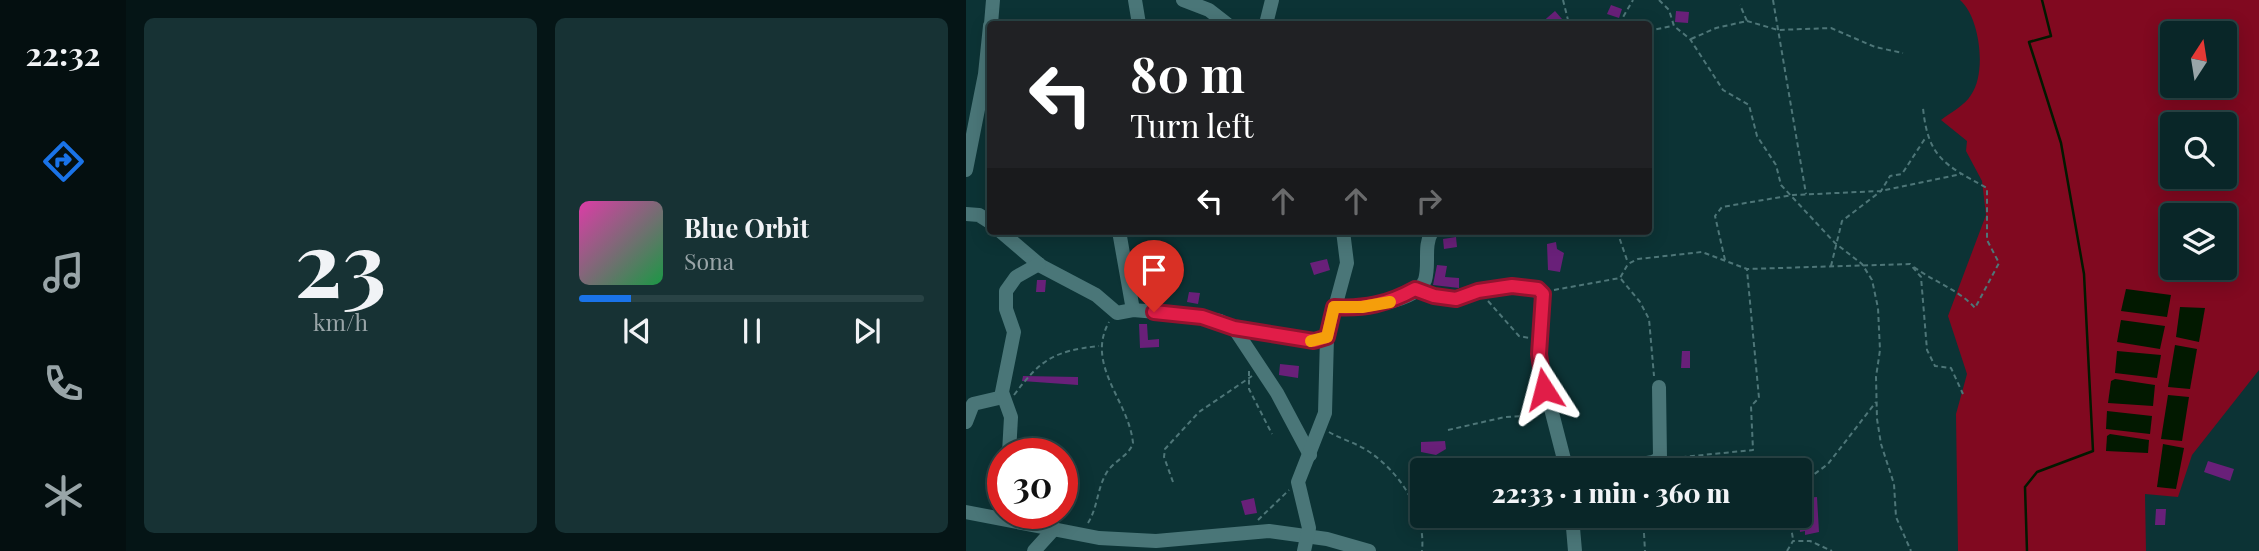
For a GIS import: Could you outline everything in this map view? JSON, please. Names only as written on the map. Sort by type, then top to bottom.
[{"type":"street","points":[[991,21],[993,0]]},
{"type":"street","points":[[1135,0],[1138,21]]},
{"type":"street","points":[[1184,0],[1209,10],[1223,21]]},
{"type":"street","points":[[1267,21],[1272,0]]},
{"type":"street","points":[[966,170],[987,58]]},
{"type":"street","points":[[966,214],[979,215],[987,220]]},
{"type":"street","points":[[1005,235],[1039,264],[1096,295],[1116,313],[1133,310],[1202,317],[1234,328],[1309,341],[1327,337]]},
{"type":"street","points":[[1120,235],[1133,310]]},
{"type":"street","points":[[1305,544],[1309,528],[1297,482],[1322,428],[1325,413],[1327,337],[1347,263],[1344,235]]},
{"type":"street","points":[[1334,307],[1372,306],[1393,301],[1419,289],[1426,276],[1426,245],[1430,235]]},
{"type":"street","points":[[1010,438],[1011,417],[1005,400],[1014,342],[1006,291],[1016,277],[1039,264]]},
{"type":"street","points":[[1419,289],[1434,296],[1456,299],[1478,291],[1512,286],[1543,292],[1539,354],[1544,389],[1563,458]]},
{"type":"street","points":[[1234,328],[1310,454]]},
{"type":"street","points":[[1658,458],[1659,387]]},
{"type":"street","points":[[966,422],[973,404],[1005,400]]},
{"type":"street","points":[[966,512],[987,514]]},
{"type":"street","points":[[1573,528],[1575,551]]},
{"type":"street","points":[[1034,551],[1053,530],[1080,536],[1170,546],[1247,531],[1305,544],[1369,551]]},
{"type":"path","points":[[1563,0],[1568,21]]},
{"type":"path","points":[[1621,21],[1633,0]]},
{"type":"path","points":[[1659,0],[1669,10],[1674,26],[1690,39],[1723,90],[1749,106],[1757,136],[1776,165],[1781,185],[1835,243],[1862,264],[1872,280],[1878,308],[1880,351],[1877,401],[1881,444],[1894,484],[1896,517],[1911,551]]},
{"type":"path","points":[[1773,0],[1806,194]]},
{"type":"path","points":[[1740,5],[1747,21]]},
{"type":"path","points":[[1690,39],[1716,28],[1747,21],[1779,30],[1831,28],[1875,47],[1903,52]]},
{"type":"path","points":[[1652,30],[1674,26]]},
{"type":"path","points":[[1543,292],[1620,278],[1628,264],[1651,256],[1677,257],[1702,252],[1746,269],[1910,264],[1928,278],[1965,296],[1975,308],[1999,263],[1987,240],[1987,188],[1938,156],[1926,136],[1923,108]]},
{"type":"path","points":[[1831,267],[1842,221],[1881,191],[1890,176],[1902,174],[1926,136]]},
{"type":"path","points":[[1726,261],[1715,216],[1722,207],[1793,195],[1881,191],[1962,174]]},
{"type":"path","points":[[1618,235],[1628,264]]},
{"type":"path","points":[[1910,264],[1921,277],[1927,350],[1935,366],[1951,368],[1963,394]]},
{"type":"path","points":[[1677,458],[1753,450],[1751,406],[1759,398],[1746,269]]},
{"type":"path","points":[[1620,278],[1640,302],[1649,319],[1654,375],[1659,387]]},
{"type":"path","points":[[1487,300],[1519,336]]},
{"type":"path","points":[[1080,536],[1096,508],[1101,483],[1110,467],[1131,450],[1133,443],[1113,393],[1100,346],[1108,323],[1116,313]]},
{"type":"path","points":[[1005,400],[1045,359],[1075,348],[1100,346]]},
{"type":"path","points":[[1249,351],[1248,378],[1254,401],[1272,435]]},
{"type":"path","points":[[1173,482],[1164,457],[1165,449],[1199,412],[1260,369]]},
{"type":"path","points":[[1526,416],[1544,389]]},
{"type":"path","points":[[1812,476],[1828,464],[1877,401]]},
{"type":"path","points":[[1448,430],[1504,416],[1550,414]]},
{"type":"path","points":[[1322,428],[1369,451],[1389,470],[1418,509],[1422,523],[1422,551]]},
{"type":"path","points":[[1247,531],[1297,482]]},
{"type":"path","points":[[1644,528],[1645,551]]},
{"type":"path","points":[[1787,551],[1793,541],[1791,528]]},
{"type":"path","points":[[1793,541],[1810,541],[1832,551]]},
{"type":"shaded area","points":[[1960,0],[2259,0],[2259,370],[2192,455],[2178,497],[2145,494],[2146,551],[1958,551],[1956,414],[1967,374],[1948,316],[1986,215],[1982,181],[1966,151],[1967,141],[1941,120],[1968,99],[1976,85],[1980,60],[1972,19]]},
{"type":"shaded area","points":[[2126,289],[2171,295],[2167,317],[2121,311]]},
{"type":"shaded area","points":[[2180,307],[2205,308],[2199,342],[2176,337]]},
{"type":"shaded area","points":[[2121,320],[2165,326],[2160,349],[2117,342]]},
{"type":"shaded area","points":[[2175,345],[2197,349],[2190,389],[2168,387]]},
{"type":"shaded area","points":[[2117,351],[2161,355],[2157,378],[2115,373]]},
{"type":"shaded area","points":[[2115,379],[2155,385],[2153,406],[2108,403],[2111,381]]},
{"type":"shaded area","points":[[2168,395],[2189,397],[2182,441],[2161,439]]},
{"type":"shaded area","points":[[2107,411],[2152,416],[2150,434],[2106,429]]},
{"type":"shaded area","points":[[2110,434],[2149,440],[2148,453],[2106,451],[2107,436]]},
{"type":"shaded area","points":[[2163,444],[2184,448],[2176,489],[2157,487]]},
{"type":"building","points":[[1611,5],[1622,9],[1619,18],[1607,14]]},
{"type":"building","points":[[1555,11],[1562,19],[1560,21],[1543,21]]},
{"type":"building","points":[[1676,11],[1689,12],[1688,23],[1675,22]]},
{"type":"building","points":[[1456,237],[1457,247],[1444,249],[1443,239]]},
{"type":"building","points":[[1556,242],[1557,249],[1564,253],[1560,272],[1548,270],[1547,244]]},
{"type":"building","points":[[1327,259],[1330,270],[1314,275],[1310,263]]},
{"type":"building","points":[[1437,265],[1447,266],[1445,277],[1459,278],[1459,288],[1433,285]]},
{"type":"building","points":[[1037,280],[1046,280],[1045,292],[1036,292]]},
{"type":"building","points":[[1189,292],[1200,293],[1198,304],[1187,302]]},
{"type":"building","points":[[1139,324],[1147,324],[1148,340],[1159,339],[1159,347],[1140,348]]},
{"type":"building","points":[[1682,351],[1690,351],[1690,368],[1681,368]]},
{"type":"building","points":[[1280,364],[1299,366],[1298,378],[1279,375]]},
{"type":"building","points":[[1023,376],[1078,377],[1078,385],[1022,381]]},
{"type":"building","points":[[1445,441],[1446,449],[1436,455],[1421,452],[1421,442]]},
{"type":"building","points":[[2208,461],[2234,469],[2230,481],[2204,472]]},
{"type":"building","points":[[1812,497],[1817,497],[1819,532],[1805,535],[1805,531],[1800,532],[1800,528],[1812,528]]},
{"type":"building","points":[[1254,498],[1257,513],[1245,515],[1241,501]]},
{"type":"building","points":[[2156,509],[2166,509],[2165,525],[2155,525]]},
{"type":"waterway","points":[[2027,551],[2025,487],[2037,472],[2093,451],[2084,274],[2061,143],[2029,42],[2051,36],[2042,0]]},
{"type":"slow traffic","points":[[1311,341],[1327,337],[1334,307],[1353,308],[1390,302]]},
{"type":"route","points":[[1154,312],[1202,317],[1234,328],[1314,341],[1327,337],[1334,307],[1372,306],[1393,301],[1415,289],[1424,290],[1434,296],[1456,299],[1494,288],[1533,288],[1543,292],[1539,366],[1544,389]]}]
